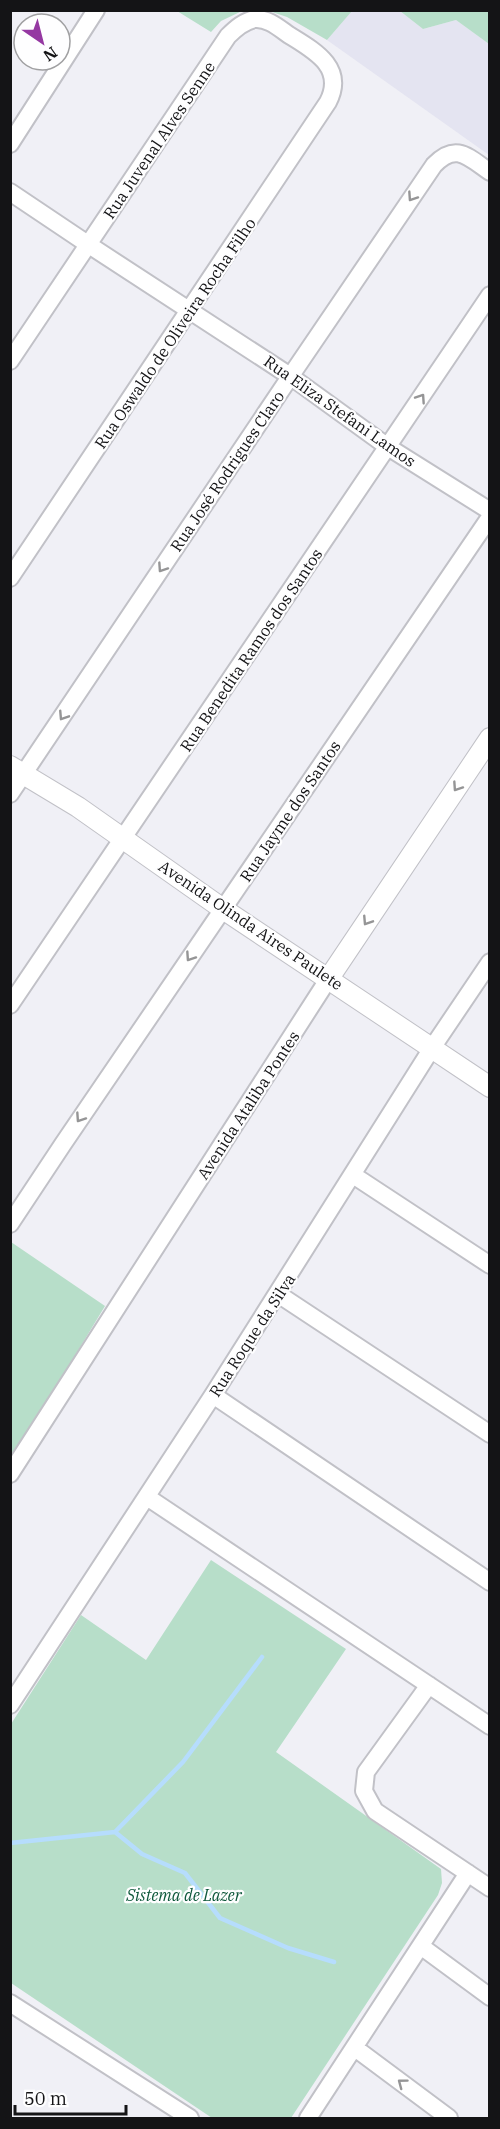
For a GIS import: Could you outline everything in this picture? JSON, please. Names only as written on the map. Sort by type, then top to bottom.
[{"type":"street","points":[[10,144],[96,10]]},
{"type":"street","name":"Rua Juvenal Alves Senne","points":[[10,361],[236,27],[257,19],[269,22],[320,55],[328,66],[333,85]]},
{"type":"street","name":"Rua Oswaldo de Oliveira Rocha Filho","points":[[10,578],[328,102],[333,93],[333,85]]},
{"type":"street","name":"Rua José Rodrigues Claro","points":[[10,794],[17,771],[434,165],[449,153],[462,154],[489,172]]},
{"type":"street","name":"Rua Eliza Stefani Lamos","points":[[10,192],[290,376],[388,447],[489,511]]},
{"type":"street","name":"Rua Benedita Ramos dos Santos","points":[[10,1005],[489,295]]},
{"type":"street","name":"Rua Jayme dos Santos","points":[[10,1224],[489,517]]},
{"type":"street","name":"Avenida Ataliba Pontes","points":[[10,1474],[329,978],[489,738]]},
{"type":"street","name":"Avenida Olinda Aires Paulete","points":[[17,771],[78,807],[223,909],[489,1087]]},
{"type":"street","name":"Rua Roque da Silva","points":[[10,1705],[213,1395],[432,1048],[489,962]]},
{"type":"street","points":[[353,1175],[489,1265]]},
{"type":"street","points":[[278,1294],[489,1434]]},
{"type":"street","points":[[213,1395],[489,1582]]},
{"type":"street","points":[[147,1497],[489,1726]]},
{"type":"street","points":[[429,1685],[366,1772],[364,1791],[375,1811],[489,1888]]},
{"type":"street","points":[[308,2118],[422,1947],[468,1873]]},
{"type":"street","points":[[422,1947],[489,1997]]},
{"type":"street","points":[[10,2003],[190,2118]]},
{"type":"street","points":[[355,2048],[449,2118]]},
{"type":"shaded area","points":[[352,11],[400,11],[423,29],[456,20],[489,44],[489,155],[327,40]]},
{"type":"green space","points":[[177,11],[242,11],[221,21],[211,32]]},
{"type":"green space","points":[[269,11],[352,11],[327,40],[287,17]]},
{"type":"green space","points":[[400,11],[489,11],[489,44],[456,20],[423,29]]},
{"type":"green space","points":[[11,1242],[105,1306],[11,1456]]},
{"type":"green space","name":"Sistema de Lazer","points":[[211,1560],[346,1649],[276,1752],[441,1869],[442,1883],[438,1895],[291,2118],[212,2118],[11,1983],[11,1724],[81,1615],[146,1660]]},
{"type":"waterway","points":[[10,1843],[115,1832],[183,1762],[262,1657]]},
{"type":"waterway","points":[[115,1832],[142,1854],[185,1873],[220,1918],[288,1948],[334,1962]]}]
